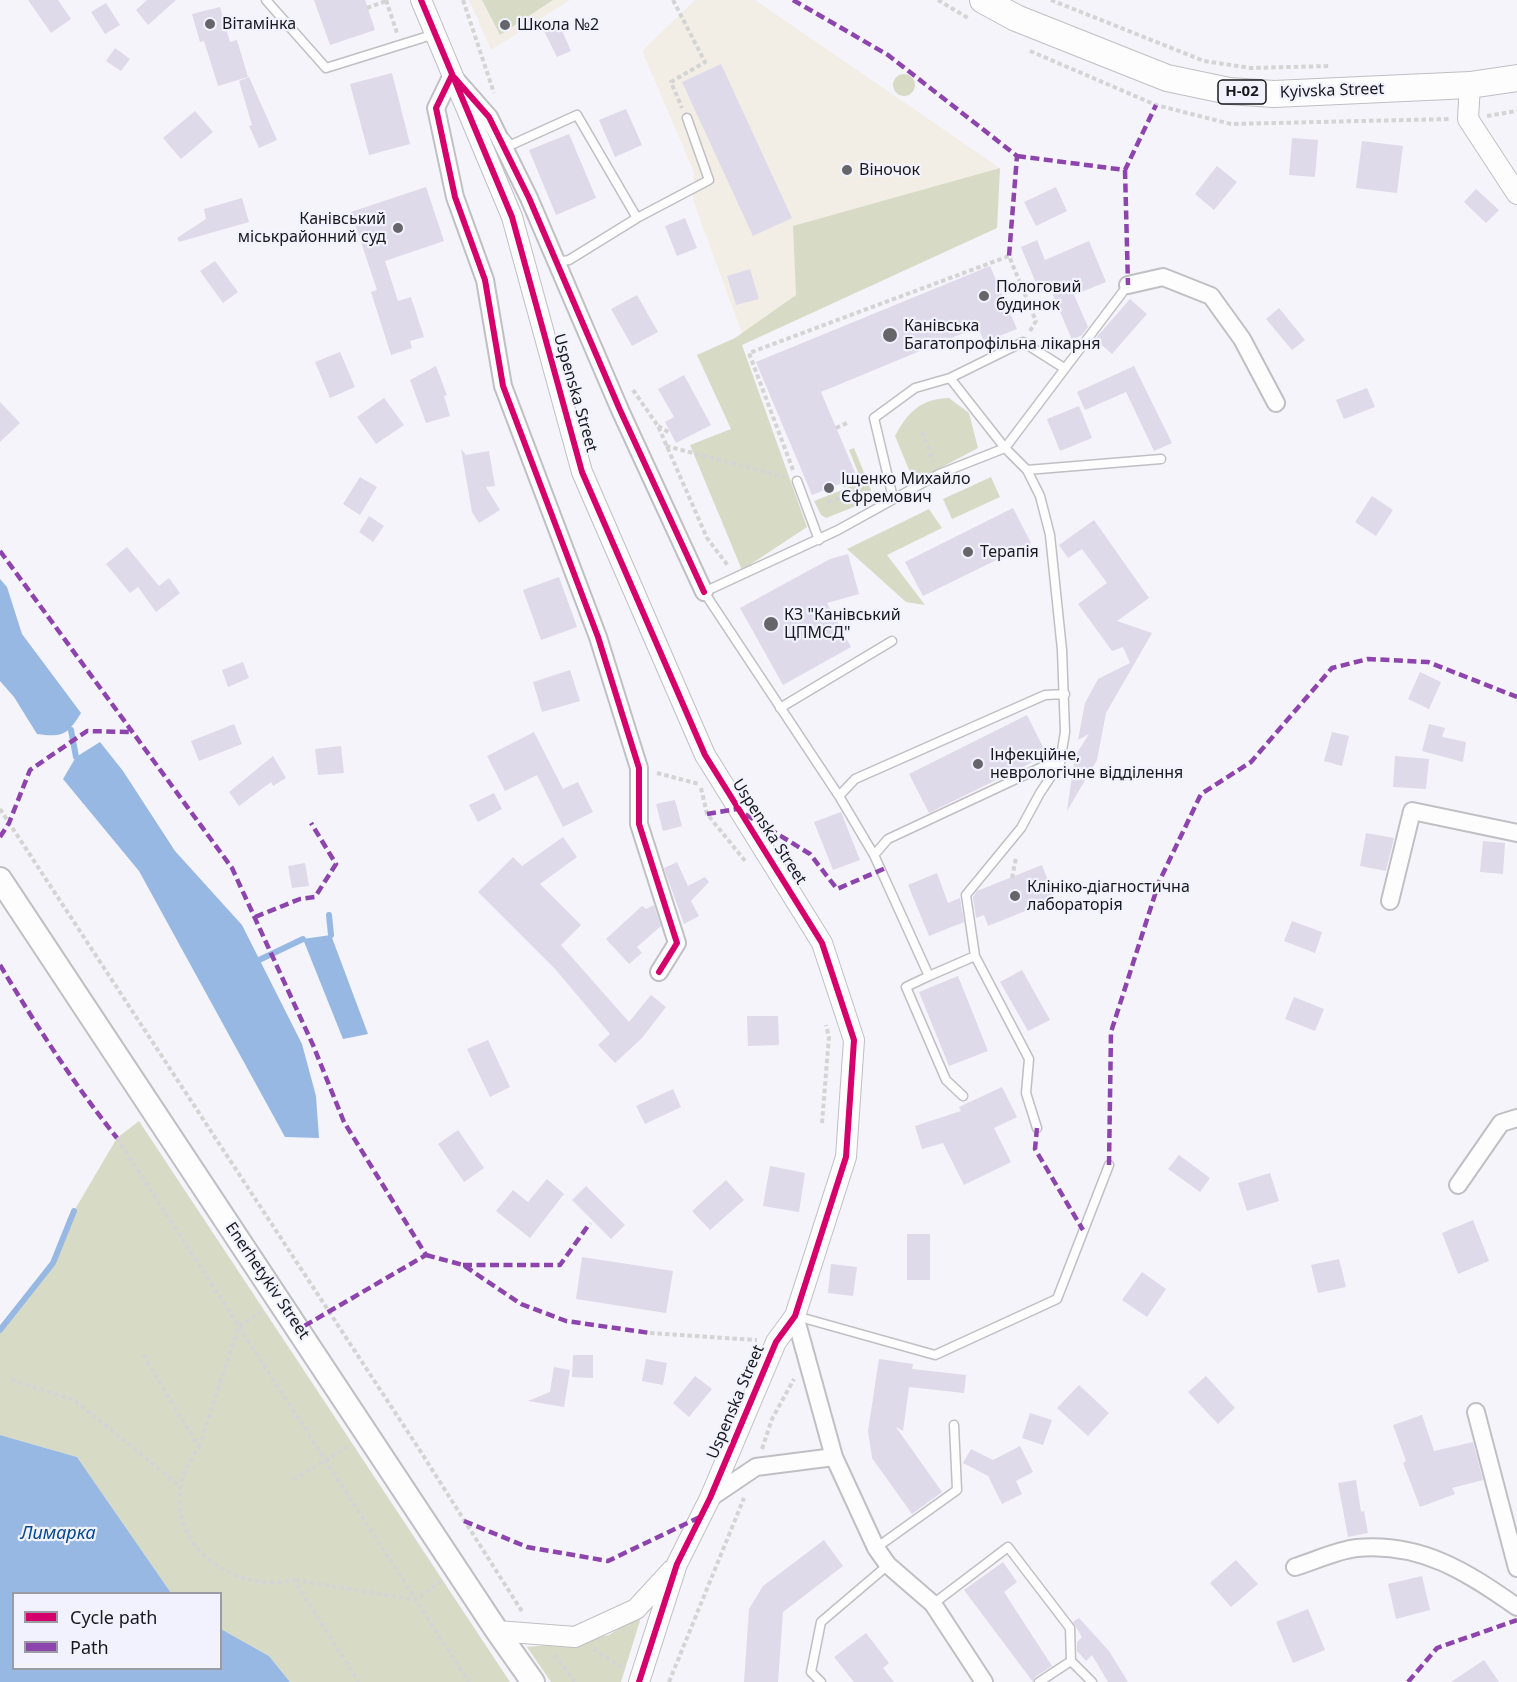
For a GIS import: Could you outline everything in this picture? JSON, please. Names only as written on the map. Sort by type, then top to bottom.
[{"type":"main road","name":"Kyivska Street","points":[[983,0],[1016,18],[1167,78],[1229,91],[1274,94],[1470,85],[1517,78]]},
{"type":"main road","name":"Enerhetykiv Street","points":[[0,879],[496,1631],[533,1682]]},
{"type":"street","name":"Uspenska Street","points":[[421,0],[512,217],[582,472],[705,755],[822,944],[854,1040],[846,1157],[795,1316],[776,1342],[710,1498],[677,1564],[640,1681]]},
{"type":"street","points":[[659,972],[677,943],[639,824],[639,768],[598,638],[503,386],[485,280],[455,197],[436,108],[452,75],[489,117],[557,262],[620,410],[704,592]]},
{"type":"street","points":[[1470,85],[1468,119],[1517,195]]},
{"type":"street","points":[[1128,285],[1163,277],[1211,296],[1242,339],[1276,403]]},
{"type":"street","points":[[1390,901],[1412,812],[1517,833]]},
{"type":"street","points":[[1458,1185],[1501,1123],[1517,1118]]},
{"type":"street","points":[[795,1316],[834,1456],[876,1548],[888,1565],[933,1604],[984,1682]]},
{"type":"street","points":[[1476,1412],[1517,1568]]},
{"type":"street","name":"Uspenska Street","points":[[710,1498],[756,1467],[834,1456]]},
{"type":"street","points":[[1295,1567],[1356,1548],[1418,1551],[1478,1579],[1517,1608]]},
{"type":"street","points":[[496,1631],[575,1636],[636,1609],[677,1564]]},
{"type":"lane","points":[[266,0],[326,68],[435,34]]},
{"type":"lane","points":[[489,117],[511,145],[577,115],[637,218]]},
{"type":"lane","points":[[557,262],[569,260],[637,218],[709,180],[687,118]]},
{"type":"lane","points":[[929,976],[874,855],[839,796],[704,592],[819,540],[939,474],[1005,448],[1128,285]]},
{"type":"lane","points":[[893,498],[874,418],[915,388],[950,378],[1023,342],[1064,368]]},
{"type":"lane","points":[[950,378],[1005,448],[1027,470],[1040,496],[1050,535],[1065,694],[1065,732],[1060,763],[1021,828],[966,895],[975,956],[1029,1059],[1026,1093],[1037,1128]]},
{"type":"lane","points":[[1027,470],[1161,459]]},
{"type":"lane","points":[[797,481],[819,540]]},
{"type":"lane","points":[[780,708],[892,642]]},
{"type":"lane","points":[[839,796],[855,779],[1045,695],[1065,694]]},
{"type":"lane","points":[[874,855],[888,839],[1044,766],[1060,763]]},
{"type":"lane","points":[[963,1096],[946,1080],[906,987],[975,956]]},
{"type":"lane","points":[[795,1316],[935,1355],[1057,1299],[1109,1165]]},
{"type":"lane","points":[[876,1548],[957,1490],[954,1425]]},
{"type":"lane","points":[[933,1604],[1008,1547],[1070,1628],[1071,1661],[1092,1682]]},
{"type":"lane","points":[[821,1682],[811,1672],[821,1622],[888,1565]]},
{"type":"lane","points":[[1039,1682],[1071,1661]]},
{"type":"path","points":[[368,8],[386,0],[401,45]]},
{"type":"path","points":[[673,0],[705,62],[671,82],[687,118]]},
{"type":"path","points":[[1051,0],[1204,61],[1251,68],[1334,66]]},
{"type":"path","points":[[797,481],[749,354],[1010,256],[1036,321],[1023,342]]},
{"type":"path","points":[[836,428],[849,422]]},
{"type":"path","points":[[657,426],[670,433]]},
{"type":"path","points":[[922,432],[939,474]]},
{"type":"path","points":[[666,446],[797,481]]},
{"type":"path","points":[[828,502],[848,495],[844,482]]},
{"type":"path","points":[[639,768],[700,784]]},
{"type":"path","points":[[704,774],[700,784],[707,814],[750,867]]},
{"type":"path","points":[[0,809],[538,1634],[575,1682]]},
{"type":"path","points":[[822,1123],[829,1037],[823,1016]]},
{"type":"path","points":[[117,1138],[469,1682]]},
{"type":"path","points":[[265,1310],[238,1326],[199,1447],[186,1468],[181,1487],[180,1509],[184,1529],[210,1562],[223,1571],[260,1583],[279,1584],[294,1580],[416,1600],[443,1580]]},
{"type":"path","points":[[650,1334],[776,1342]]},
{"type":"path","points":[[143,1355],[199,1447]]},
{"type":"path","points":[[669,1682],[756,1467],[772,1419],[807,1357]]},
{"type":"path","points":[[11,1380],[74,1400],[181,1487]]},
{"type":"path","points":[[293,1480],[353,1443]]},
{"type":"path","points":[[294,1580],[359,1682]]},
{"type":"path","points":[[575,1636],[640,1681]]},
{"type":"shaded area","name":"Школа №2","points":[[469,0],[570,0],[491,50]]},
{"type":"shaded area","name":"Віночок","points":[[695,0],[755,0],[1000,168],[997,228],[744,339],[693,200],[694,172],[642,51]]},
{"type":"green space","points":[[482,0],[553,0],[500,35]]},
{"type":"green space","points":[[904,74],[912,77],[915,85],[912,93],[904,96],[896,93],[893,85],[896,77]]},
{"type":"green space","points":[[1000,168],[997,228],[742,345],[807,527],[742,570],[690,445],[731,429],[697,355],[735,338],[796,295],[793,226]]},
{"type":"green space","points":[[949,398],[969,413],[978,448],[914,482],[895,436],[916,408],[930,401]]},
{"type":"green space","points":[[854,448],[871,490],[859,505],[826,518],[821,515],[814,501],[862,482],[849,450]]},
{"type":"green space","points":[[991,477],[1000,497],[952,519],[943,499]]},
{"type":"green space","points":[[929,509],[942,528],[887,555],[925,605],[906,602],[847,549]]},
{"type":"green space","points":[[139,1121],[510,1682],[290,1682],[269,1656],[222,1630],[222,1592],[170,1592],[77,1457],[0,1435],[0,1330],[53,1263],[74,1211],[117,1138]]},
{"type":"green space","points":[[642,1614],[621,1682],[551,1682],[527,1647],[570,1643],[609,1635]]},
{"type":"water","points":[[0,579],[7,587],[22,634],[81,713],[68,731],[58,735],[37,734],[14,697],[0,681]]},
{"type":"water","points":[[100,742],[123,771],[175,851],[242,925],[302,1044],[316,1096],[319,1138],[285,1137],[139,871],[63,779],[76,757]]},
{"type":"water","points":[[331,935],[368,1034],[343,1039],[303,939]]},
{"type":"water","name":"Лимарка","points":[[0,1435],[77,1457],[170,1592],[12,1592],[12,1670],[222,1670],[222,1630],[269,1656],[290,1682],[0,1682]]},
{"type":"building","points":[[28,0],[58,0],[71,19],[51,33]]},
{"type":"building","points":[[147,0],[176,0],[148,25],[136,10]]},
{"type":"building","points":[[314,0],[365,0],[375,30],[330,45]]},
{"type":"building","points":[[106,3],[120,25],[105,34],[91,12]]},
{"type":"building","points":[[220,7],[230,42],[237,40],[248,77],[218,86],[204,41],[200,42],[192,14]]},
{"type":"building","points":[[559,24],[571,51],[557,57],[544,31]]},
{"type":"building","points":[[115,48],[130,59],[121,71],[106,61]]},
{"type":"building","points":[[721,64],[792,218],[753,236],[682,82]]},
{"type":"building","points":[[392,73],[410,144],[369,155],[350,84]]},
{"type":"building","points":[[249,77],[277,140],[259,148],[249,126],[252,125],[239,81]]},
{"type":"building","points":[[626,109],[642,145],[615,157],[599,120]]},
{"type":"building","points":[[195,111],[213,132],[181,159],[163,138]]},
{"type":"building","points":[[569,134],[596,198],[556,215],[529,150]]},
{"type":"building","points":[[1292,138],[1318,140],[1315,177],[1289,175]]},
{"type":"building","points":[[1362,141],[1403,146],[1397,193],[1356,188]]},
{"type":"building","points":[[1217,166],[1237,182],[1214,210],[1195,194]]},
{"type":"building","name":"Канівський міськрайонний суд","points":[[426,187],[444,241],[385,261],[398,301],[411,297],[424,337],[410,341],[412,348],[391,355],[371,292],[377,290],[351,212]]},
{"type":"building","points":[[1056,187],[1067,211],[1036,226],[1024,202]]},
{"type":"building","points":[[1476,189],[1499,210],[1486,223],[1464,202]]},
{"type":"building","points":[[242,198],[249,222],[179,242],[177,238],[206,219],[204,209]]},
{"type":"building","points":[[685,218],[697,248],[677,256],[665,226]]},
{"type":"building","points":[[1037,240],[1045,260],[1089,241],[1106,282],[1074,295],[1088,327],[1082,335],[1072,340],[1050,288],[1040,293],[1021,247]]},
{"type":"building","points":[[215,261],[238,292],[223,303],[200,271]]},
{"type":"building","points":[[990,266],[1017,329],[984,342],[978,327],[821,392],[857,477],[812,495],[756,362]]},
{"type":"building","points":[[750,269],[759,299],[736,305],[727,276]]},
{"type":"building","points":[[637,295],[658,332],[632,346],[611,309]]},
{"type":"building","points":[[1130,299],[1147,314],[1112,354],[1095,339]]},
{"type":"building","points":[[1279,308],[1305,340],[1292,350],[1266,319]]},
{"type":"building","points":[[340,352],[355,387],[330,398],[315,362]]},
{"type":"building","points":[[436,366],[447,395],[444,396],[450,416],[426,423],[410,380]]},
{"type":"building","points":[[1134,366],[1172,443],[1154,451],[1126,392],[1085,410],[1077,392]]},
{"type":"building","points":[[684,375],[711,425],[676,443],[665,422],[674,417],[658,389]]},
{"type":"building","points":[[1367,388],[1375,407],[1344,419],[1336,400]]},
{"type":"building","points":[[384,398],[404,425],[376,444],[357,417]]},
{"type":"building","points":[[0,402],[20,423],[0,442]]},
{"type":"building","points":[[1079,406],[1092,438],[1060,451],[1047,419]]},
{"type":"building","points":[[461,449],[466,455],[489,451],[495,486],[486,487],[500,510],[479,523],[472,512]]},
{"type":"building","points":[[360,477],[377,487],[360,515],[343,504]]},
{"type":"building","points":[[1372,496],[1393,510],[1376,536],[1355,522]]},
{"type":"building","name":"Терапія","points":[[1013,508],[1031,543],[923,596],[905,562]]},
{"type":"building","points":[[369,516],[384,526],[373,542],[359,532]]},
{"type":"building","points":[[1094,520],[1149,598],[1117,621],[1152,633],[1106,713],[1097,760],[1067,811],[1075,756],[1089,734],[1078,740],[1085,703],[1098,679],[1130,663],[1123,647],[1112,651],[1078,604],[1107,583],[1082,549],[1068,558],[1059,545]]},
{"type":"building","points":[[127,547],[159,586],[169,578],[180,593],[156,612],[138,587],[130,593],[106,564]]},
{"type":"building","name":"КЗ \"Канівський ЦПМСД\"","points":[[848,554],[859,594],[827,603],[851,647],[783,685],[740,608],[830,559]]},
{"type":"building","points":[[559,577],[577,627],[541,640],[523,590]]},
{"type":"building","points":[[243,662],[249,678],[228,687],[222,670]]},
{"type":"building","points":[[570,670],[580,701],[542,712],[533,682]]},
{"type":"building","points":[[1420,672],[1441,682],[1429,709],[1408,699]]},
{"type":"building","name":"Інфекційне, неврологічне відділення","points":[[1027,715],[1047,755],[929,813],[909,774]]},
{"type":"building","points":[[234,724],[242,744],[199,761],[191,741]]},
{"type":"building","points":[[1429,724],[1445,728],[1442,737],[1466,742],[1463,762],[1422,751]]},
{"type":"building","points":[[534,732],[563,789],[578,782],[593,812],[563,827],[537,775],[505,791],[487,756]]},
{"type":"building","points":[[1332,732],[1349,736],[1342,766],[1324,761]]},
{"type":"building","points":[[341,746],[344,773],[318,775],[315,749]]},
{"type":"building","points":[[273,756],[286,778],[273,786],[271,782],[239,806],[229,792]]},
{"type":"building","points":[[1395,756],[1429,759],[1426,789],[1393,787]]},
{"type":"building","points":[[494,793],[502,809],[478,822],[469,805]]},
{"type":"building","points":[[675,800],[682,826],[663,831],[656,804]]},
{"type":"building","points":[[841,812],[860,860],[833,870],[814,822]]},
{"type":"building","points":[[1366,833],[1394,838],[1386,871],[1360,866]]},
{"type":"building","points":[[563,837],[577,857],[540,884],[581,925],[561,945],[629,1022],[651,995],[666,1007],[642,1038],[615,1063],[598,1045],[610,1034],[555,969],[478,892],[513,857],[522,866]]},
{"type":"building","points":[[1483,841],[1505,843],[1503,874],[1480,872]]},
{"type":"building","points":[[677,862],[688,886],[705,877],[709,882],[691,901],[699,916],[684,924],[664,868]]},
{"type":"building","points":[[305,863],[309,886],[292,888],[288,866]]},
{"type":"building","name":"Клініко-діагностична лабораторія","points":[[1042,865],[1055,899],[988,926],[984,915],[976,918],[973,897],[977,891]]},
{"type":"building","points":[[937,873],[948,903],[960,898],[964,922],[929,936],[908,885]]},
{"type":"building","points":[[654,905],[661,926],[637,947],[642,953],[629,964],[606,939],[642,906],[646,909]]},
{"type":"building","points":[[1292,921],[1322,932],[1315,953],[1284,941]]},
{"type":"building","points":[[1022,970],[1050,1020],[1028,1031],[1000,982]]},
{"type":"building","points":[[958,976],[988,1051],[949,1066],[919,992]]},
{"type":"building","points":[[1294,997],[1324,1009],[1315,1031],[1285,1019]]},
{"type":"building","points":[[747,1016],[778,1016],[779,1045],[748,1046]]},
{"type":"building","points":[[488,1040],[510,1087],[490,1097],[467,1049]]},
{"type":"building","points":[[1002,1087],[1017,1117],[994,1128],[1011,1162],[964,1185],[943,1143],[922,1149],[915,1126],[961,1111],[959,1107]]},
{"type":"building","points":[[673,1089],[681,1107],[645,1124],[636,1106]]},
{"type":"building","points":[[458,1130],[484,1168],[464,1182],[438,1144]]},
{"type":"building","points":[[1179,1155],[1210,1178],[1200,1192],[1168,1169]]},
{"type":"building","points":[[770,1166],[805,1173],[799,1212],[763,1206]]},
{"type":"building","points":[[1270,1173],[1279,1201],[1247,1211],[1238,1183]]},
{"type":"building","points":[[547,1179],[564,1194],[530,1238],[496,1211],[513,1190],[528,1202]]},
{"type":"building","points":[[726,1180],[744,1200],[710,1230],[692,1211]]},
{"type":"building","points":[[586,1186],[625,1225],[611,1239],[572,1200]]},
{"type":"building","points":[[1473,1220],[1489,1261],[1458,1274],[1442,1233]]},
{"type":"building","points":[[907,1234],[930,1234],[930,1280],[907,1280]]},
{"type":"building","points":[[582,1257],[673,1271],[666,1313],[576,1299]]},
{"type":"building","points":[[1339,1259],[1346,1287],[1318,1293],[1311,1265]]},
{"type":"building","points":[[831,1264],[857,1267],[853,1296],[828,1293]]},
{"type":"building","points":[[1142,1272],[1166,1289],[1147,1317],[1122,1300]]},
{"type":"building","points":[[573,1355],[593,1355],[593,1378],[572,1377]]},
{"type":"building","points":[[646,1359],[667,1363],[663,1385],[642,1381]]},
{"type":"building","points":[[879,1359],[913,1364],[912,1369],[966,1375],[964,1393],[909,1387],[903,1431],[896,1427],[942,1492],[912,1514],[872,1458],[868,1431]]},
{"type":"building","points":[[554,1367],[570,1370],[564,1407],[528,1401],[550,1392]]},
{"type":"building","points":[[695,1376],[712,1389],[689,1417],[673,1403]]},
{"type":"building","points":[[1206,1376],[1235,1408],[1218,1424],[1188,1392]]},
{"type":"building","points":[[1079,1385],[1109,1413],[1088,1436],[1057,1408]]},
{"type":"building","points":[[1030,1413],[1052,1420],[1043,1445],[1022,1438]]},
{"type":"building","points":[[1422,1415],[1434,1451],[1473,1442],[1483,1480],[1452,1488],[1455,1494],[1420,1507],[1403,1463],[1406,1461],[1393,1425]]},
{"type":"building","points":[[1020,1446],[1033,1472],[1016,1481],[1022,1494],[1002,1504],[988,1476],[963,1463],[971,1449],[993,1460]]},
{"type":"building","points":[[1356,1480],[1361,1512],[1364,1511],[1368,1533],[1348,1537],[1338,1483]]},
{"type":"building","points":[[824,1540],[843,1566],[783,1612],[778,1682],[744,1682],[749,1609],[763,1586]]},
{"type":"building","points":[[1236,1560],[1258,1584],[1231,1607],[1210,1583]]},
{"type":"building","points":[[1003,1562],[1017,1582],[1004,1592],[1052,1666],[1035,1677],[1033,1682],[964,1590]]},
{"type":"building","points":[[1422,1576],[1430,1610],[1396,1619],[1388,1584]]},
{"type":"building","points":[[1308,1609],[1325,1650],[1293,1663],[1276,1622]]},
{"type":"building","points":[[1079,1618],[1109,1651],[1128,1682],[1108,1682],[1092,1655],[1086,1661],[1077,1651],[1077,1642],[1082,1637],[1073,1622]]},
{"type":"building","points":[[866,1633],[889,1663],[883,1668],[894,1682],[854,1682],[834,1657]]},
{"type":"building","points":[[1484,1660],[1499,1682],[1451,1682]]},
{"type":"waterway","points":[[71,730],[76,757]]},
{"type":"waterway","points":[[329,915],[331,935]]},
{"type":"waterway","points":[[259,960],[303,939]]},
{"type":"waterway","points":[[0,1330],[53,1263],[74,1211]]},
{"type":"marked path","points":[[793,0],[888,55],[1017,156],[1009,256]]},
{"type":"marked path","points":[[1017,156],[1125,170],[1156,105]]},
{"type":"marked path","points":[[1125,170],[1128,285]]},
{"type":"marked path","points":[[0,551],[232,868],[313,1045],[344,1122],[426,1255],[299,1329]]},
{"type":"marked path","points":[[1109,1165],[1111,1032],[1159,882],[1201,794],[1251,762],[1332,668],[1368,659],[1428,662],[1517,697]]},
{"type":"marked path","points":[[0,837],[9,823],[30,770],[87,731],[130,732]]},
{"type":"marked path","points":[[707,814],[737,809],[810,854],[837,889],[888,867]]},
{"type":"marked path","points":[[255,917],[300,899],[315,897],[336,864],[311,823]]},
{"type":"marked path","points":[[0,965],[27,1010],[85,1096],[117,1138]]},
{"type":"marked path","points":[[1037,1128],[1035,1149],[1083,1230]]},
{"type":"marked path","points":[[463,1265],[560,1265],[590,1223]]},
{"type":"marked path","points":[[426,1255],[463,1265],[521,1304],[566,1321],[650,1333]]},
{"type":"marked path","points":[[464,1521],[527,1547],[608,1561],[700,1517]]},
{"type":"marked path","points":[[1408,1682],[1437,1648],[1517,1620]]},
{"type":"cycle path","points":[[421,0],[512,217],[582,472],[705,755],[822,943],[854,1040],[846,1157],[795,1316],[776,1342],[710,1498],[677,1564],[639,1682]]},
{"type":"cycle path","points":[[659,972],[677,943],[639,824],[639,768],[598,637],[503,386],[485,280],[455,197],[436,108],[452,75],[489,117],[529,198],[620,410],[704,592]]},
{"type":"place","name":"Вітамінка","points":[[210,24]]},
{"type":"place","name":"Школа №2","points":[[505,25]]},
{"type":"place","name":"Віночок","points":[[847,170]]},
{"type":"place","name":"Канівський міськрайонний суд","points":[[398,228]]},
{"type":"place","name":"Пологовий будинок","points":[[984,296]]},
{"type":"place","name":"Канівська Багатопрофільна лікарня","points":[[890,335]]},
{"type":"place","name":"Іщенко Михайло Єфремович","points":[[829,488]]},
{"type":"place","name":"Терапія","points":[[968,552]]},
{"type":"place","name":"КЗ \"Канівський ЦПМСД\"","points":[[771,624]]},
{"type":"place","name":"Інфекційне, неврологічне відділення","points":[[978,764]]},
{"type":"place","name":"Клініко-діагностична лабораторія","points":[[1015,896]]}]
